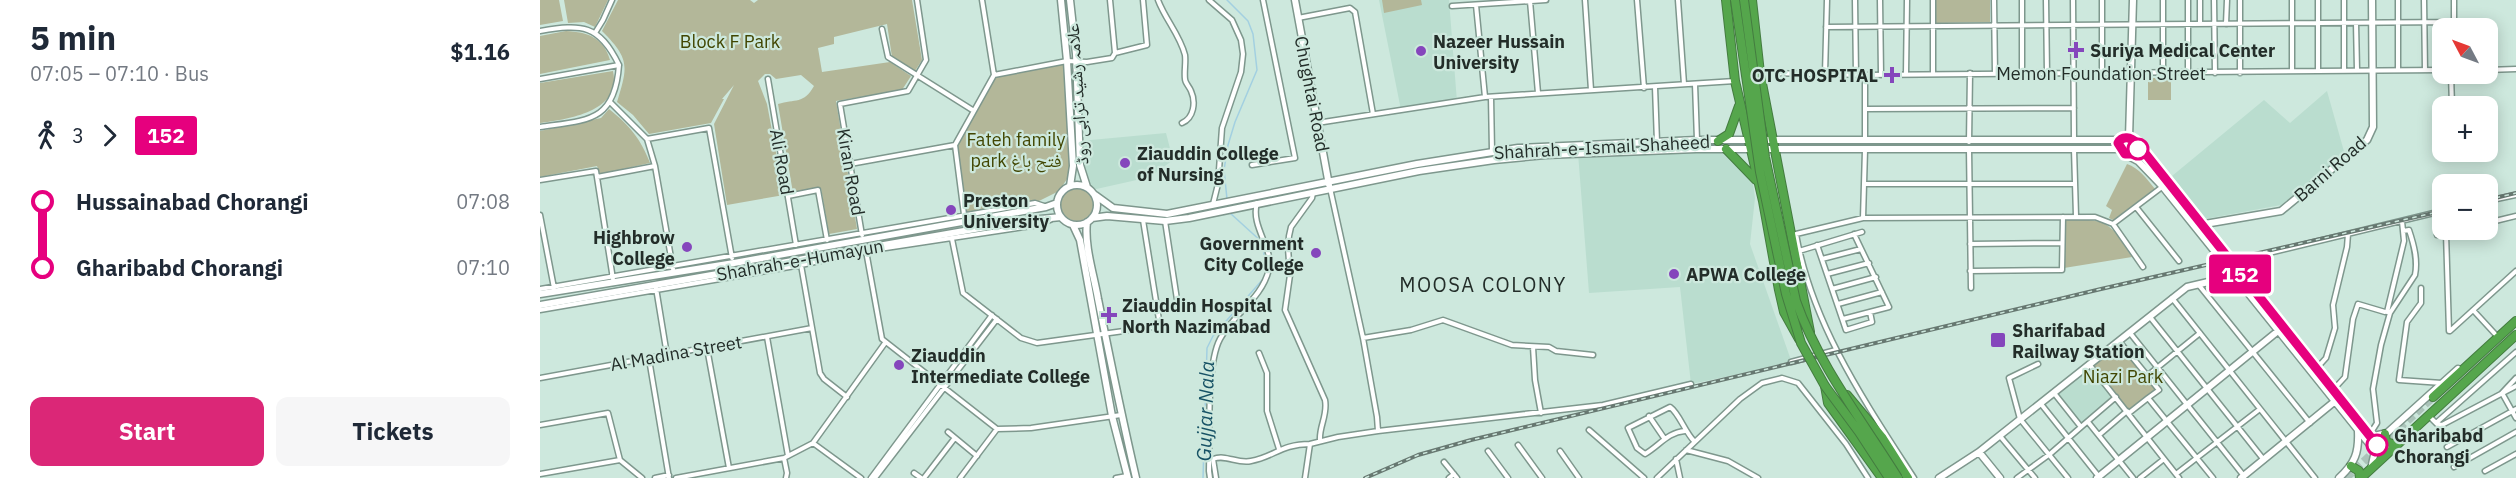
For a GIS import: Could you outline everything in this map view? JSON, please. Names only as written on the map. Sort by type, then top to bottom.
[{"type":"highway","points":[[1726,0],[1735,81],[1784,312],[1825,386],[1889,478]]},
{"type":"highway","points":[[1735,0],[1760,172],[1786,294],[1802,343]]},
{"type":"highway","points":[[1744,0],[1765,157],[1796,301],[1835,383],[1898,478]]},
{"type":"highway","points":[[1752,0],[1760,73],[1810,334]]},
{"type":"highway","points":[[1718,141],[1726,137],[1733,128],[1740,102]]},
{"type":"highway","points":[[1726,149],[1757,181]]},
{"type":"highway","points":[[2433,397],[2516,320]]},
{"type":"highway","points":[[2360,478],[2516,336]]},
{"type":"highway","points":[[1835,383],[1882,437],[1908,478]]},
{"type":"highway","points":[[1825,386],[1828,402],[1882,478]]},
{"type":"highway","points":[[2385,434],[2386,442],[2395,446]]},
{"type":"highway","points":[[2351,466],[2359,471],[2360,478]]},
{"type":"main road","name":"علامہ رشید ترابی روڈ","points":[[1061,0],[1067,61],[1073,176],[1070,186]]},
{"type":"main road","name":"علامہ رشید ترابی روڈ","points":[[1070,0],[1077,61],[1080,165],[1087,187]]},
{"type":"main road","name":"Chughtai Road","points":[[1295,0],[1330,188]]},
{"type":"main road","points":[[2133,0],[2129,138],[2138,145],[2198,226],[2333,390],[2364,432],[2376,451],[2370,469]]},
{"type":"main road","name":"Barni Road","points":[[2198,226],[2281,211],[2367,140],[2373,127],[2372,0]]},
{"type":"main road","name":"Shahrah-e-Ismail Shaheed","points":[[1095,195],[1113,208],[1167,214],[1252,202],[1329,181],[1492,151],[1697,140],[1775,150],[1865,150],[2129,138]]},
{"type":"main road","points":[[2119,140],[2122,151],[2138,160],[2198,226]]},
{"type":"main road","name":"Shahrah-e-Ismail Shaheed","points":[[1090,220],[1107,216],[1165,221],[1213,209],[1494,159],[1605,151],[1726,149],[1773,141],[2122,151]]},
{"type":"main road","points":[[2122,151],[2134,153],[2138,145]]},
{"type":"main road","points":[[1128,477],[1127,458],[1120,414],[1086,232],[1097,206],[1095,195],[1087,187],[1070,186],[1061,192],[1057,203],[1058,218],[1073,225],[1080,240],[1112,416],[1127,458],[1136,478]]},
{"type":"main road","name":"Shahrah-e-Humayun","points":[[540,294],[554,289],[733,260],[964,218],[1046,207],[1057,203]]},
{"type":"main road","name":"Shahrah-e-Humayun","points":[[540,305],[656,287],[1021,221],[1058,218]]},
{"type":"main road","points":[[1073,225],[1090,220]]},
{"type":"main road","points":[[2229,264],[2234,276],[2334,402],[2379,448],[2395,446]]},
{"type":"main road","points":[[1940,478],[1979,452],[2187,287],[2234,276]]},
{"type":"main road","points":[[554,289],[556,302]]},
{"type":"main road","points":[[2364,432],[2385,434],[2496,335],[2516,320]]},
{"type":"main road","points":[[2099,478],[2278,331]]},
{"type":"main road","points":[[2242,477],[2334,402]]},
{"type":"main road","points":[[2339,478],[2351,466],[2364,432]]},
{"type":"main road","points":[[1979,452],[2000,478]]},
{"type":"street","points":[[595,33],[612,0]]},
{"type":"street","points":[[917,0],[926,60],[918,77]]},
{"type":"street","points":[[966,231],[955,145],[994,75],[982,0]]},
{"type":"street","points":[[994,75],[1067,61],[1087,62],[1112,58],[1115,53],[1110,0]]},
{"type":"street","points":[[1115,53],[1147,45],[1143,0]]},
{"type":"street","points":[[1158,0],[1181,43],[1186,58],[1185,81],[1194,99],[1188,120],[1182,123]]},
{"type":"street","points":[[1209,0],[1232,20],[1241,40],[1243,54],[1241,72],[1222,128],[1218,184],[1213,209]]},
{"type":"street","points":[[1252,165],[1295,158],[1263,0]]},
{"type":"street","points":[[1452,6],[1546,0]]},
{"type":"street","points":[[1585,0],[1591,90]]},
{"type":"street","points":[[1637,0],[1644,88]]},
{"type":"street","points":[[1678,0],[1684,84]]},
{"type":"street","points":[[1825,74],[1827,0]]},
{"type":"street","points":[[1855,0],[1856,75]]},
{"type":"street","points":[[1880,0],[1881,74]]},
{"type":"street","points":[[1906,74],[1907,0]]},
{"type":"street","points":[[1933,0],[1933,73]]},
{"type":"street","points":[[1994,0],[1995,73]]},
{"type":"street","points":[[2022,0],[2022,73]]},
{"type":"street","points":[[2046,0],[2047,73]]},
{"type":"street","points":[[2073,0],[2074,141]]},
{"type":"street","points":[[2102,0],[2102,73]]},
{"type":"street","points":[[2163,0],[2163,73]]},
{"type":"street","points":[[2188,0],[2188,73]]},
{"type":"street","points":[[2200,0],[2200,24]]},
{"type":"street","points":[[2214,0],[2215,72]]},
{"type":"street","points":[[2226,24],[2227,0]]},
{"type":"street","points":[[2240,0],[2240,72]]},
{"type":"street","points":[[2292,0],[2292,71]]},
{"type":"street","points":[[2318,0],[2318,71]]},
{"type":"street","points":[[2344,0],[2344,70]]},
{"type":"street","points":[[2398,0],[2398,70]]},
{"type":"street","points":[[2424,0],[2425,70]]},
{"type":"street","points":[[2454,0],[2454,18]]},
{"type":"street","points":[[1530,1],[1538,93]]},
{"type":"street","points":[[1476,5],[1485,98]]},
{"type":"street","points":[[1298,18],[1350,8],[1356,12],[1373,114]]},
{"type":"street","points":[[1826,27],[2432,22]]},
{"type":"street","points":[[2356,23],[2356,70]]},
{"type":"street","points":[[540,31],[573,27],[595,33],[609,45],[619,65],[618,87],[601,113],[586,120],[540,128]]},
{"type":"street","points":[[882,29],[888,57],[974,111]]},
{"type":"street","points":[[540,79],[619,65]]},
{"type":"street","points":[[2498,70],[2516,69]]},
{"type":"street","name":"Memon Foundation Street","points":[[1760,73],[1865,75],[2432,70]]},
{"type":"street","points":[[1970,73],[1971,288]]},
{"type":"street","points":[[1865,75],[1865,142]]},
{"type":"street","name":"Kiran Road","points":[[863,236],[840,104],[906,93],[918,77]]},
{"type":"street","name":"Ali Road","points":[[768,79],[796,245]]},
{"type":"street","points":[[1317,123],[1491,97],[1735,81]]},
{"type":"street","points":[[1695,84],[1697,140]]},
{"type":"street","points":[[1655,87],[1657,142]]},
{"type":"street","points":[[1491,97],[1492,151]]},
{"type":"street","points":[[610,102],[648,139],[655,166],[673,270]]},
{"type":"street","points":[[1865,109],[2074,108]]},
{"type":"street","points":[[648,139],[709,128],[733,260],[796,245],[863,236]]},
{"type":"street","points":[[850,164],[955,145]]},
{"type":"street","points":[[2074,149],[2076,216]]},
{"type":"street","points":[[1863,218],[1865,150]]},
{"type":"street","points":[[597,177],[655,166]]},
{"type":"street","points":[[540,180],[596,171],[613,279]]},
{"type":"street","points":[[1864,184],[2074,184]]},
{"type":"street","points":[[2113,224],[2163,187]]},
{"type":"street","points":[[1330,188],[1363,338],[1378,431]]},
{"type":"street","points":[[788,196],[818,190],[827,240]]},
{"type":"street","points":[[1313,193],[1312,198],[1291,227],[1287,248],[1290,275],[1285,310],[1325,400],[1326,412],[1319,431],[1320,440]]},
{"type":"street","points":[[2498,199],[2516,195]]},
{"type":"street","points":[[1210,478],[1212,366],[1216,349],[1221,337],[1265,285],[1270,265],[1252,202]]},
{"type":"street","points":[[2136,207],[2179,261]]},
{"type":"street","points":[[2229,264],[2432,214]]},
{"type":"street","points":[[540,215],[554,289],[540,289]]},
{"type":"street","points":[[1914,478],[1882,430],[1836,350],[1813,298],[1796,234],[1863,218],[2076,216],[2104,219],[2113,224],[2143,267]]},
{"type":"street","points":[[2498,220],[2516,216]]},
{"type":"street","points":[[1970,271],[2062,270],[2063,217]]},
{"type":"street","points":[[540,310],[656,287],[801,265],[866,251],[1038,225],[1058,218]]},
{"type":"street","points":[[952,239],[963,293],[1027,341],[1047,342],[1096,333],[1160,326],[1143,220]]},
{"type":"street","points":[[1158,310],[1178,306],[1165,221]]},
{"type":"street","points":[[2364,432],[2377,423],[2373,389],[2404,241],[2402,221]]},
{"type":"street","points":[[2388,312],[2415,275],[2414,245],[2409,230],[2403,231]]},
{"type":"street","points":[[1799,251],[1862,232]]},
{"type":"street","points":[[1843,319],[1889,307],[1854,234]]},
{"type":"street","points":[[2316,369],[2326,358],[2335,328],[2333,305],[2348,234]]},
{"type":"street","points":[[2446,240],[2449,331],[2516,271]]},
{"type":"street","points":[[1970,244],[2062,243]]},
{"type":"street","points":[[1817,245],[1846,330],[1872,322],[1870,312]]},
{"type":"street","points":[[1822,259],[1861,249]]},
{"type":"street","points":[[866,251],[881,335],[885,344],[997,429],[1031,428],[1120,414]]},
{"type":"street","points":[[1827,274],[1869,263]]},
{"type":"street","points":[[801,265],[821,376],[847,397]]},
{"type":"street","points":[[1832,289],[1876,278]]},
{"type":"street","points":[[2198,284],[2310,423]]},
{"type":"street","points":[[656,287],[667,355]]},
{"type":"street","points":[[2421,288],[2421,303],[2407,322],[2398,380],[2442,383]]},
{"type":"street","points":[[1838,304],[1882,292]]},
{"type":"street","points":[[2172,298],[2315,478]]},
{"type":"street","points":[[2333,390],[2345,377],[2353,319],[2358,304],[2388,312]]},
{"type":"street","points":[[2473,310],[2496,335]]},
{"type":"street","points":[[873,478],[992,315]]},
{"type":"street","points":[[2150,316],[2264,460]]},
{"type":"street","points":[[873,478],[997,319]]},
{"type":"street","points":[[1363,338],[1411,330],[1443,320],[1512,345],[1593,355]]},
{"type":"street","name":"Al Madina Street","points":[[540,378],[812,328]]},
{"type":"street","points":[[2129,332],[2242,477]]},
{"type":"street","points":[[2147,376],[2200,333]]},
{"type":"street","points":[[767,336],[786,457],[788,473],[786,478]]},
{"type":"street","points":[[2099,435],[2159,390],[2119,341]]},
{"type":"street","points":[[676,478],[786,457],[813,443],[885,344]]},
{"type":"street","points":[[1533,347],[1535,380],[1541,413]]},
{"type":"street","points":[[707,348],[729,468]]},
{"type":"street","points":[[1791,362],[1836,350]]},
{"type":"street","points":[[2436,423],[2516,352]]},
{"type":"street","points":[[1259,353],[1267,373],[1267,411],[1280,449]]},
{"type":"street","points":[[649,359],[669,477],[655,478]]},
{"type":"street","points":[[2038,364],[2009,378],[2020,419],[2068,478]]},
{"type":"street","points":[[2089,364],[2178,476],[2259,409]]},
{"type":"street","points":[[1657,478],[1694,441],[1748,394],[1762,383],[1782,378],[1798,382],[1846,444],[1868,478]]},
{"type":"street","points":[[2502,393],[2516,378]]},
{"type":"street","points":[[1216,478],[1213,459],[1220,456],[1251,461],[1294,444],[1310,444],[1320,440],[1378,431],[1603,405],[1691,384]]},
{"type":"street","points":[[2428,415],[2436,423],[2442,425],[2516,386]]},
{"type":"street","points":[[2053,392],[2081,427]]},
{"type":"street","points":[[2502,393],[2514,410],[2516,418]]},
{"type":"street","points":[[2017,478],[2069,439],[2116,398]]},
{"type":"street","points":[[2148,398],[2213,478]]},
{"type":"street","points":[[2040,403],[2099,478]]},
{"type":"street","points":[[1685,431],[1677,432],[1670,438],[1664,438],[1645,454],[1637,448],[1628,428],[1649,416],[1672,408],[1676,411],[1685,431],[1694,441]]},
{"type":"street","points":[[2447,447],[2514,410]]},
{"type":"street","points":[[540,425],[608,414],[620,460],[642,478]]},
{"type":"street","points":[[1649,416],[1664,438]]},
{"type":"street","points":[[2088,422],[2133,478]]},
{"type":"street","points":[[960,478],[997,429]]},
{"type":"street","points":[[1589,430],[1644,478]]},
{"type":"street","points":[[948,432],[977,456]]},
{"type":"street","points":[[2454,467],[2516,432]]},
{"type":"street","points":[[2000,435],[2035,478]]},
{"type":"street","points":[[914,473],[923,478],[954,439]]},
{"type":"street","points":[[813,443],[861,478]]},
{"type":"street","points":[[1305,478],[1310,444]]},
{"type":"street","points":[[1518,445],[1542,478]]},
{"type":"street","points":[[1685,450],[1728,461],[1758,478]]},
{"type":"street","points":[[1488,451],[1508,478]]},
{"type":"street","points":[[1560,451],[1579,478]]},
{"type":"street","points":[[2485,471],[2516,454]]},
{"type":"street","points":[[1676,459],[1680,478]]},
{"type":"street","points":[[2140,478],[2164,459]]},
{"type":"street","points":[[540,474],[620,460]]},
{"type":"street","points":[[1444,462],[1455,476],[1449,478]]},
{"type":"street","points":[[1116,478],[1128,477]]},
{"type":"shaded area","name":"Nazeer Hussain University","points":[[1379,0],[1449,0],[1457,102],[1401,110]]},
{"type":"shaded area","points":[[2327,91],[2345,155],[2281,205],[2205,219],[2172,176],[2264,100],[2290,123]]},
{"type":"shaded area","name":"Ziauddin College of Nursing","points":[[1166,133],[1173,160],[1150,177],[1092,190],[1087,187],[1080,141]]},
{"type":"shaded area","name":"APWA College","points":[[1726,149],[1753,184],[1755,198],[1750,244],[1792,363],[1691,384],[1680,287],[1589,293],[1578,153]]},
{"type":"shaded area","points":[[2089,365],[2117,399],[2081,427],[2054,393]]},
{"type":"green space","points":[[540,0],[559,0],[563,21],[540,25]]},
{"type":"green space","points":[[564,0],[608,0],[595,27],[584,22],[568,23]]},
{"type":"green space","name":"Block F Park","points":[[618,0],[750,0],[754,3],[758,0],[912,0],[922,60],[915,71],[892,57],[887,24],[834,37],[834,44],[818,48],[822,72],[890,62],[911,76],[902,90],[836,101],[857,229],[829,234],[821,188],[793,193],[778,104],[807,96],[814,86],[801,75],[776,79],[770,74],[765,74],[758,81],[767,104],[784,195],[727,205],[714,124],[734,85],[722,99],[724,99],[711,123],[649,134],[633,115],[617,102],[623,80],[624,64],[618,49],[602,31]]},
{"type":"green space","points":[[1382,0],[1421,0],[1422,5],[1384,13]]},
{"type":"green space","points":[[1936,0],[1990,0],[1990,22],[1936,23]]},
{"type":"green space","points":[[566,31],[588,35],[599,41],[604,46],[610,60],[540,74],[540,36]]},
{"type":"green space","name":"Fateh family park فتح باغ","points":[[1067,61],[1071,173],[1059,191],[1035,203],[964,214],[955,145],[995,75]]},
{"type":"green space","points":[[613,71],[614,85],[609,96],[601,104],[578,116],[540,123],[540,83]]},
{"type":"green space","points":[[2148,78],[2171,78],[2171,100],[2148,100]]},
{"type":"green space","points":[[609,109],[634,133],[650,163],[600,174],[597,166],[540,177],[540,131],[601,118]]},
{"type":"green space","points":[[2127,164],[2139,171],[2155,189],[2115,221],[2109,218],[2112,210],[2106,206]]},
{"type":"green space","points":[[1077,189],[1088,194],[1093,205],[1088,216],[1077,221],[1066,216],[1061,205],[1066,194]]},
{"type":"green space","points":[[2066,219],[2091,220],[2106,225],[2118,236],[2132,257],[2064,268]]},
{"type":"green space","name":"Niazi Park","points":[[2119,341],[2159,390],[2129,413],[2089,365]]},
{"type":"waterway","name":"Gujjar Nala","points":[[1227,0],[1248,21],[1253,34],[1257,70],[1228,145],[1224,170],[1227,199]]},
{"type":"waterway","name":"Gujjar Nala","points":[[1230,213],[1263,243],[1266,274]]},
{"type":"waterway","name":"Gujjar Nala","points":[[1203,478],[1207,348],[1213,336],[1264,278]]},
{"type":"tunnel","points":[[2346,478],[2433,397]]},
{"type":"railway","points":[[2498,197],[2516,193]]},
{"type":"railway","points":[[1365,478],[1418,455],[1471,440],[2101,289],[2432,213]]},
{"type":"bus line","name":"152","points":[[2138,149],[2132,154],[2125,154],[2118,146],[2119,140],[2129,138],[2137,143],[2152,165],[2377,445]]},
{"type":"place","name":"Suriya Medical Center","points":[[2076,50]]},
{"type":"place","name":"Nazeer Hussain University","points":[[1421,51]]},
{"type":"place","name":"OTC HOSPITAL","points":[[1892,75]]},
{"type":"place","name":"Ziauddin College of Nursing","points":[[1125,163]]},
{"type":"place","name":"Preston University","points":[[951,210]]},
{"type":"place","name":"Highbrow College","points":[[687,247]]},
{"type":"place","name":"Government City College","points":[[1316,253]]},
{"type":"place","name":"APWA College","points":[[1674,274]]},
{"type":"place","name":"Ziauddin Hospital North Nazimabad","points":[[1109,315]]},
{"type":"place","name":"Sharifabad Railway Station","points":[[1998,340]]},
{"type":"place","name":"Ziauddin Intermediate College","points":[[899,365]]},
{"type":"place","name":"Gharibabd Chorangi","points":[[2377,445]]},
{"type":"district","name":"MOOSA COLONY","points":[[1483,284]]}]
